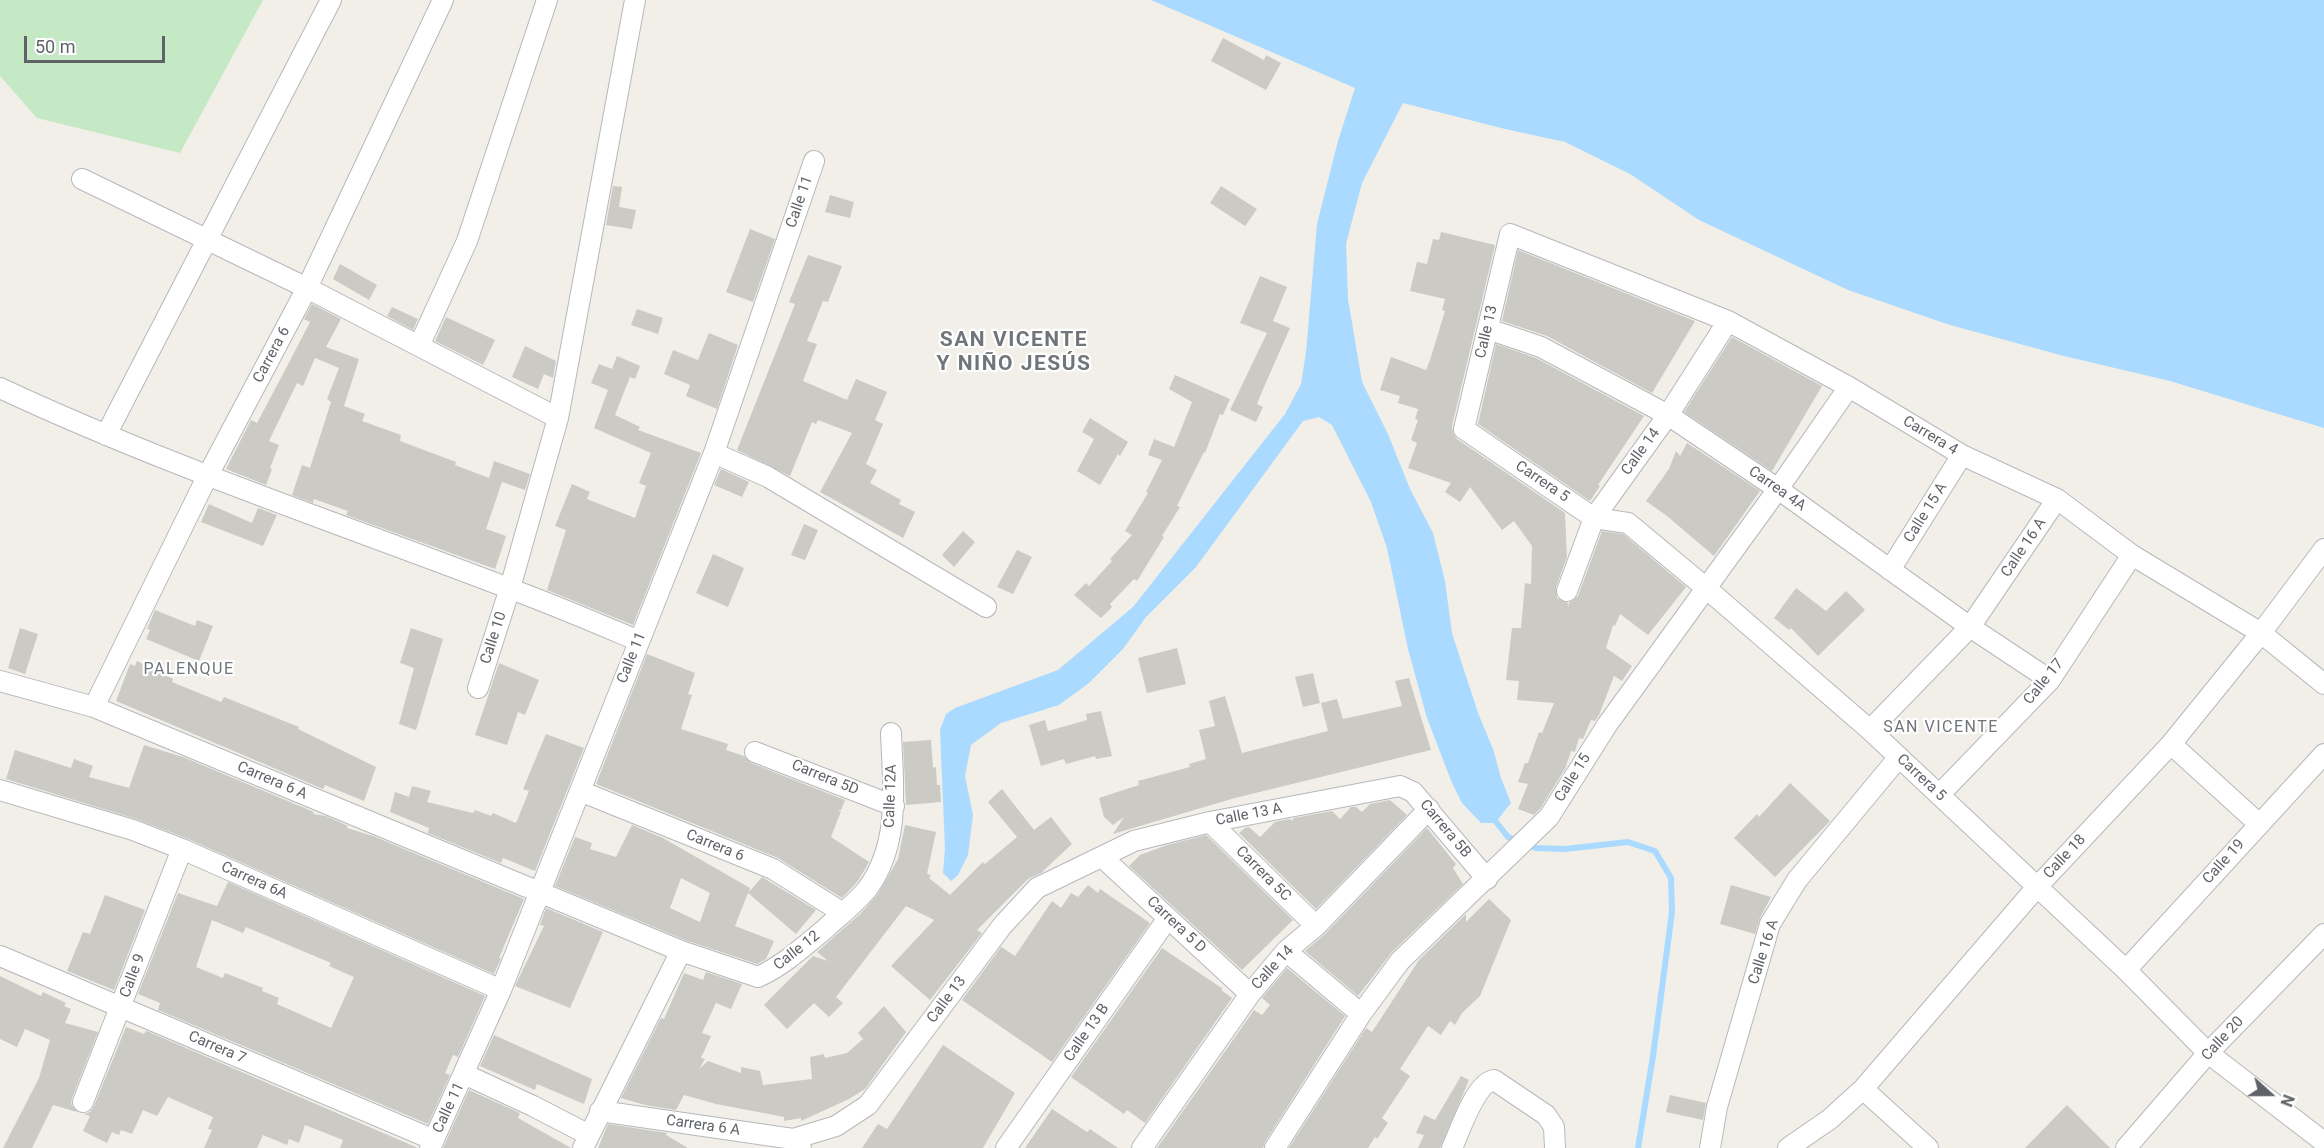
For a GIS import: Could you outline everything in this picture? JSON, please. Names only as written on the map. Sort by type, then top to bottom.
[{"type":"street","points":[[106,435],[332,0]]},
{"type":"street","name":"Carrera 6","points":[[94,707],[207,477],[308,288],[443,0]]},
{"type":"street","points":[[419,346],[468,241],[547,0]]},
{"type":"street","name":"Calle 10","points":[[478,688],[510,588],[558,418],[635,0]]},
{"type":"street","name":"Calle 11","points":[[432,1144],[501,990],[541,893],[714,453],[814,161]]},
{"type":"street","points":[[82,179],[308,288],[558,418]]},
{"type":"street","name":"Carrera 4","points":[[1510,234],[1728,321],[1849,387],[1962,456],[2057,499],[2132,555],[2261,633],[2324,684]]},
{"type":"street","name":"Calle 13","points":[[1464,429],[1510,234]]},
{"type":"street","name":"Calle 14","points":[[1567,591],[1594,518],[1668,415],[1728,321]]},
{"type":"street","name":"Carrea 4A","points":[[1488,329],[1541,347],[1668,415],[1778,489],[1970,627],[2050,680]]},
{"type":"street","name":"Calle 15","points":[[1275,1148],[1361,1014],[1400,961],[1549,817],[1607,725],[1849,387]]},
{"type":"street","points":[[0,388],[207,477],[510,588],[639,641]]},
{"type":"street","name":"Carrera 5","points":[[1464,429],[1594,518],[1628,523],[1870,730],[2126,970],[2208,1053],[2324,1142]]},
{"type":"street","points":[[714,453],[768,477],[986,607]]},
{"type":"street","name":"Calle 15 A","points":[[1890,570],[1962,456]]},
{"type":"street","name":"Calle 16 A","points":[[1870,730],[1970,627],[2057,499]]},
{"type":"street","name":"Calle 18","points":[[1788,1148],[1830,1119],[1863,1089],[2036,888],[2171,744],[2323,552]]},
{"type":"street","name":"Calle 17","points":[[1940,795],[2050,680],[2132,555]]},
{"type":"street","name":"Carrera 6 A","points":[[0,681],[94,707],[541,893]]},
{"type":"street","name":"Calle 12A","points":[[884,858],[892,827],[894,806],[891,733]]},
{"type":"street","points":[[2171,744],[2259,824]]},
{"type":"street","name":"Carrera 5D","points":[[755,752],[894,806]]},
{"type":"street","name":"Calle 19","points":[[2126,970],[2324,754]]},
{"type":"street","name":"Calle 16 A","points":[[1710,1148],[1717,1107],[1770,924],[1797,880],[1899,757]]},
{"type":"street","name":"Carrera 5B","points":[[1400,786],[1413,792],[1429,809],[1487,879]]},
{"type":"street","name":"Calle 13 A","points":[[1102,857],[1134,841],[1210,822],[1400,786]]},
{"type":"street","name":"Carrera 6A","points":[[0,789],[133,830],[182,849],[501,990]]},
{"type":"street","name":"Carrera 6","points":[[580,791],[772,869],[843,913]]},
{"type":"street","name":"Calle 14","points":[[1142,1148],[1250,994],[1286,951],[1316,927],[1429,809]]},
{"type":"street","name":"Carrera 5C","points":[[1210,822],[1316,927]]},
{"type":"street","name":"Calle 9","points":[[83,1102],[182,849]]},
{"type":"street","name":"Calle 13","points":[[797,1143],[836,1126],[868,1105],[1002,926],[1037,888],[1102,857]]},
{"type":"street","name":"Carrera 5 D","points":[[1102,857],[1250,994]]},
{"type":"street","name":"Calle 12","points":[[541,893],[681,951],[758,977],[793,956],[843,913],[867,889],[884,858]]},
{"type":"street","name":"Calle 13 B","points":[[1006,1148],[1168,918]]},
{"type":"street","name":"Calle 20","points":[[2126,1148],[2208,1053],[2324,934]]},
{"type":"street","points":[[464,1074],[533,1106],[586,1142],[681,951]]},
{"type":"street","points":[[1286,951],[1361,1014]]},
{"type":"street","name":"Carrera 7","points":[[0,956],[432,1144]]},
{"type":"street","points":[[1452,1148],[1478,1092],[1487,1081],[1494,1080],[1546,1115],[1554,1127],[1555,1148]]},
{"type":"street","points":[[1863,1089],[1928,1148]]},
{"type":"street","name":"Carrera 6 A","points":[[600,1111],[797,1143]]},
{"type":"green space","points":[[0,0],[263,0],[180,153],[37,118],[0,76]]},
{"type":"water","points":[[1151,0],[2324,0],[2324,428],[2170,381],[2064,356],[1950,325],[1848,290],[1699,220],[1630,174],[1565,142],[1403,103],[1362,183],[1346,244],[1348,299],[1362,382],[1388,434],[1410,489],[1433,533],[1445,581],[1452,633],[1511,803],[1495,823],[1481,823],[1462,803],[1452,783],[1427,718],[1408,649],[1387,548],[1371,502],[1332,425],[1319,417],[1303,421],[1196,567],[1146,617],[1123,649],[1089,683],[1059,705],[1001,723],[971,745],[965,776],[973,815],[968,855],[958,875],[951,881],[943,873],[945,848],[940,730],[946,714],[955,708],[1058,670],[1133,607],[1285,414],[1301,384],[1317,224],[1338,141],[1355,88]]},
{"type":"building","points":[[1223,38],[1264,60],[1266,55],[1281,63],[1266,90],[1211,61]]},
{"type":"building","points":[[613,186],[622,187],[619,207],[636,210],[632,229],[606,225]]},
{"type":"building","points":[[1221,186],[1257,209],[1245,226],[1210,203]]},
{"type":"building","points":[[830,195],[854,202],[850,218],[825,212]]},
{"type":"building","points":[[750,229],[775,239],[753,302],[726,292]]},
{"type":"building","points":[[1441,232],[1495,245],[1452,426],[1453,433],[1457,439],[1565,513],[1567,557],[1556,587],[1557,598],[1568,603],[1568,607],[1569,603],[1578,596],[1602,531],[1623,534],[1686,587],[1648,635],[1620,614],[1615,626],[1613,625],[1606,648],[1632,666],[1622,681],[1614,676],[1599,715],[1595,721],[1591,720],[1583,739],[1579,738],[1575,752],[1571,751],[1565,769],[1534,815],[1518,809],[1528,784],[1518,782],[1554,703],[1517,700],[1519,681],[1506,680],[1512,628],[1521,628],[1525,583],[1531,584],[1532,546],[1514,521],[1502,530],[1470,487],[1460,502],[1445,492],[1451,483],[1408,468],[1417,443],[1411,440],[1418,420],[1415,419],[1418,409],[1398,403],[1400,396],[1380,390],[1391,357],[1426,370],[1430,360],[1445,311],[1442,310],[1445,299],[1410,291],[1417,262],[1427,264],[1433,239],[1439,240]]},
{"type":"building","points":[[1518,250],[1695,321],[1652,393],[1547,336],[1502,321]]},
{"type":"building","points":[[808,255],[842,266],[828,302],[823,301],[807,341],[817,344],[803,381],[847,400],[856,379],[887,392],[875,420],[883,424],[866,464],[877,470],[870,483],[901,500],[899,504],[915,512],[903,538],[820,492],[852,433],[818,420],[816,424],[812,422],[790,476],[737,450],[795,304],[789,302]]},
{"type":"building","points":[[340,264],[377,285],[369,300],[333,279]]},
{"type":"building","points":[[1260,276],[1287,287],[1273,321],[1290,328],[1257,404],[1263,407],[1256,422],[1230,410],[1267,333],[1240,323]]},
{"type":"building","points":[[312,304],[341,319],[326,347],[359,359],[344,406],[365,414],[362,421],[401,435],[400,441],[456,462],[455,465],[489,478],[494,461],[530,474],[525,490],[502,482],[486,529],[506,536],[495,569],[346,515],[348,511],[314,499],[313,503],[292,495],[302,465],[310,468],[331,402],[327,399],[339,368],[315,358],[303,386],[297,383],[269,441],[279,445],[266,485],[226,469],[251,420],[257,423],[283,374],[310,322],[304,319]]},
{"type":"building","points":[[392,307],[418,319],[413,330],[387,316]]},
{"type":"building","points":[[637,309],[663,318],[658,334],[631,325]]},
{"type":"building","points":[[446,317],[495,340],[483,365],[435,341]]},
{"type":"building","points":[[709,333],[738,345],[717,409],[686,396],[690,385],[664,374],[673,350],[698,360]]},
{"type":"building","points":[[1732,337],[1822,386],[1772,471],[1684,412]]},
{"type":"building","points":[[1496,344],[1536,358],[1644,416],[1598,485],[1600,486],[1590,501],[1478,424]]},
{"type":"building","points":[[525,346],[556,361],[553,378],[544,374],[538,389],[512,377]]},
{"type":"building","points":[[617,356],[640,366],[635,379],[630,377],[615,415],[640,427],[638,430],[701,453],[633,625],[547,590],[566,530],[555,526],[572,484],[590,492],[587,499],[635,518],[646,486],[639,483],[651,453],[594,428],[608,390],[591,383],[599,364],[612,369]]},
{"type":"building","points":[[1175,375],[1230,399],[1223,415],[1220,414],[1205,453],[1177,506],[1180,507],[1162,536],[1164,537],[1137,581],[1134,579],[1110,604],[1112,607],[1101,618],[1074,595],[1086,583],[1089,586],[1132,535],[1125,531],[1148,493],[1146,492],[1162,460],[1148,455],[1154,439],[1174,447],[1192,402],[1169,389]]},
{"type":"building","points":[[1090,418],[1128,442],[1120,456],[1118,454],[1100,485],[1077,471],[1094,439],[1082,432]]},
{"type":"building","points":[[1687,443],[1760,491],[1714,556],[1646,501],[1669,469],[1676,451],[1680,456]]},
{"type":"building","points":[[721,469],[749,482],[742,497],[714,485]]},
{"type":"building","points":[[209,504],[252,523],[258,508],[277,515],[263,546],[201,522]]},
{"type":"building","points":[[804,524],[818,530],[805,560],[791,555]]},
{"type":"building","points":[[963,531],[975,542],[954,567],[942,555]]},
{"type":"building","points":[[1017,550],[1032,557],[1013,594],[997,587]]},
{"type":"building","points":[[713,554],[744,568],[728,607],[696,593]]},
{"type":"building","points":[[1796,588],[1826,611],[1846,591],[1865,610],[1818,656],[1791,628],[1789,630],[1774,618]]},
{"type":"building","points":[[155,610],[195,626],[197,620],[213,626],[199,661],[146,639],[150,630],[147,629]]},
{"type":"building","points":[[20,628],[38,634],[25,674],[8,668]]},
{"type":"building","points":[[411,628],[443,639],[416,730],[399,724],[414,668],[400,663]]},
{"type":"building","points":[[1177,648],[1186,684],[1147,693],[1138,658]]},
{"type":"building","points":[[647,654],[695,673],[688,694],[692,695],[681,729],[728,744],[726,750],[744,756],[751,763],[845,800],[841,810],[837,810],[841,811],[831,837],[869,862],[858,881],[842,898],[778,858],[596,784]]},
{"type":"building","points":[[137,661],[173,679],[172,682],[221,702],[224,697],[299,727],[298,729],[376,767],[364,801],[325,785],[323,789],[116,701],[130,664],[135,666]]},
{"type":"building","points":[[499,663],[539,680],[525,715],[518,712],[507,745],[475,735]]},
{"type":"building","points":[[1313,673],[1320,703],[1303,707],[1295,677]]},
{"type":"building","points":[[1409,678],[1431,750],[1235,798],[1113,834],[1124,817],[1113,825],[1104,817],[1099,798],[1139,785],[1138,781],[1190,767],[1189,764],[1206,759],[1199,730],[1215,726],[1209,701],[1225,696],[1242,753],[1328,731],[1321,703],[1337,699],[1343,719],[1402,706],[1395,681]]},
{"type":"building","points":[[1101,711],[1112,756],[1096,759],[1095,756],[1066,764],[1064,759],[1041,766],[1029,725],[1045,720],[1048,731],[1087,720],[1086,714]]},
{"type":"building","points":[[546,734],[584,748],[535,871],[503,858],[501,863],[428,833],[429,828],[390,812],[395,792],[409,797],[412,786],[431,791],[427,802],[473,813],[475,810],[491,816],[493,813],[516,823],[529,791],[523,789]]},
{"type":"building","points":[[931,740],[933,768],[936,767],[941,802],[906,805],[903,742]]},
{"type":"building","points":[[144,745],[183,757],[314,812],[313,814],[326,816],[348,826],[347,828],[373,836],[524,899],[494,974],[186,838],[136,819],[6,779],[15,750],[71,768],[74,759],[93,766],[89,777],[129,788]]},
{"type":"building","points":[[1790,783],[1830,821],[1775,877],[1734,838],[1757,814],[1759,817]]},
{"type":"building","points":[[1002,789],[1034,830],[1051,817],[1072,844],[1041,873],[1028,879],[977,930],[982,933],[930,1000],[891,966],[934,920],[906,906],[836,997],[843,1003],[829,1017],[814,1003],[787,1029],[764,1005],[813,956],[828,961],[817,952],[861,913],[878,894],[898,859],[905,825],[936,832],[927,874],[931,875],[929,878],[950,895],[983,862],[985,864],[1017,837],[988,802]]},
{"type":"building","points":[[1390,800],[1407,815],[1316,909],[1239,833],[1249,827],[1260,837],[1275,822],[1290,819],[1292,821],[1294,818],[1332,811],[1340,819],[1351,807],[1356,807],[1362,812],[1370,804]]},
{"type":"building","points":[[632,825],[663,838],[750,888],[749,892],[762,877],[816,910],[796,934],[748,893],[735,926],[774,941],[766,959],[757,964],[685,940],[555,886],[575,837],[592,843],[590,849],[616,857]],"holes":[[[681,878],[710,893],[700,922],[670,908]]]},
{"type":"building","points":[[1427,828],[1456,864],[1453,868],[1463,884],[1392,952],[1358,996],[1305,951],[1325,934]]},
{"type":"building","points":[[1206,835],[1293,920],[1242,970],[1129,866],[1140,855]]},
{"type":"building","points":[[228,882],[485,996],[458,1057],[453,1055],[445,1073],[450,1075],[428,1124],[158,1010],[160,1003],[138,994],[178,893],[217,906]],"holes":[[[212,920],[243,933],[246,927],[331,963],[329,966],[354,977],[331,1028],[277,1004],[279,998],[262,991],[263,988],[225,973],[223,978],[196,967]]]},
{"type":"building","points":[[1088,885],[1098,893],[1100,889],[1150,923],[1052,1062],[962,1000],[1001,947],[1015,956],[1052,901],[1061,908],[1071,893],[1078,897]]},
{"type":"building","points":[[1731,885],[1771,897],[1755,934],[1720,924]]},
{"type":"building","points":[[105,895],[145,910],[114,990],[67,971],[83,932],[90,934]]},
{"type":"building","points":[[1489,899],[1511,920],[1480,996],[1462,1013],[1455,1025],[1450,1021],[1441,1035],[1428,1026],[1400,1069],[1410,1076],[1382,1118],[1388,1123],[1377,1139],[1375,1137],[1368,1148],[1289,1148],[1366,1028],[1372,1032],[1419,960],[1466,914],[1466,922]]},
{"type":"building","points":[[546,908],[603,932],[570,1008],[515,986],[544,926],[540,925]]},
{"type":"building","points":[[1162,948],[1223,989],[1221,990],[1232,998],[1145,1123],[1127,1110],[1124,1114],[1071,1077]]},
{"type":"building","points":[[1287,968],[1345,1016],[1263,1148],[1157,1148],[1254,1010],[1262,1015],[1270,1005],[1262,998]]},
{"type":"building","points":[[706,972],[742,984],[731,1009],[716,1003],[702,1033],[711,1036],[701,1058],[705,1059],[699,1069],[708,1061],[741,1073],[741,1067],[760,1071],[763,1085],[812,1079],[810,1057],[824,1054],[825,1058],[847,1053],[863,1039],[858,1033],[884,1006],[906,1032],[865,1089],[801,1121],[801,1118],[784,1121],[784,1117],[716,1104],[684,1095],[676,1110],[621,1098],[661,1018],[664,1019],[684,973],[703,980]]},
{"type":"building","points":[[0,976],[41,996],[43,992],[66,1003],[64,1006],[71,1009],[65,1023],[98,1032],[72,1098],[71,1104],[77,1112],[53,1105],[32,1148],[3,1148],[39,1078],[50,1040],[25,1029],[17,1047],[0,1039]]},
{"type":"building","points":[[126,1027],[144,1034],[146,1031],[149,1032],[418,1148],[340,1148],[343,1140],[305,1125],[299,1143],[289,1139],[287,1145],[263,1135],[257,1148],[204,1148],[212,1130],[208,1129],[213,1117],[168,1097],[157,1116],[143,1110],[132,1134],[121,1130],[119,1135],[112,1132],[107,1143],[83,1131],[90,1116],[84,1114],[90,1112],[94,1106]]},
{"type":"building","points":[[494,1035],[592,1079],[584,1104],[537,1084],[535,1090],[480,1066]]},
{"type":"building","points":[[943,1045],[1015,1093],[983,1148],[862,1148],[878,1124],[887,1129]]},
{"type":"building","points":[[1461,1076],[1469,1080],[1440,1148],[1418,1148],[1424,1135],[1416,1133],[1424,1115],[1435,1120]]},
{"type":"building","points":[[469,1090],[520,1113],[518,1118],[571,1148],[443,1148]]},
{"type":"building","points":[[1670,1095],[1706,1103],[1703,1120],[1666,1112]]},
{"type":"building","points":[[2067,1105],[2110,1148],[2025,1148]]},
{"type":"building","points":[[1052,1109],[1087,1132],[1090,1129],[1118,1148],[1025,1148]]},
{"type":"building","points":[[608,1124],[667,1133],[666,1135],[688,1148],[598,1148]]},
{"type":"waterway","points":[[1493,818],[1508,837],[1518,841]]},
{"type":"waterway","points":[[1527,845],[1536,848],[1565,849],[1628,842],[1655,851],[1671,878],[1672,912],[1638,1148]]},
{"type":"district","name":"SAN VICENTE Y NIÑO JESÚS","points":[[1014,353]]},
{"type":"district","name":"PALENQUE","points":[[189,670]]},
{"type":"district","name":"SAN VICENTE","points":[[1941,728]]}]
